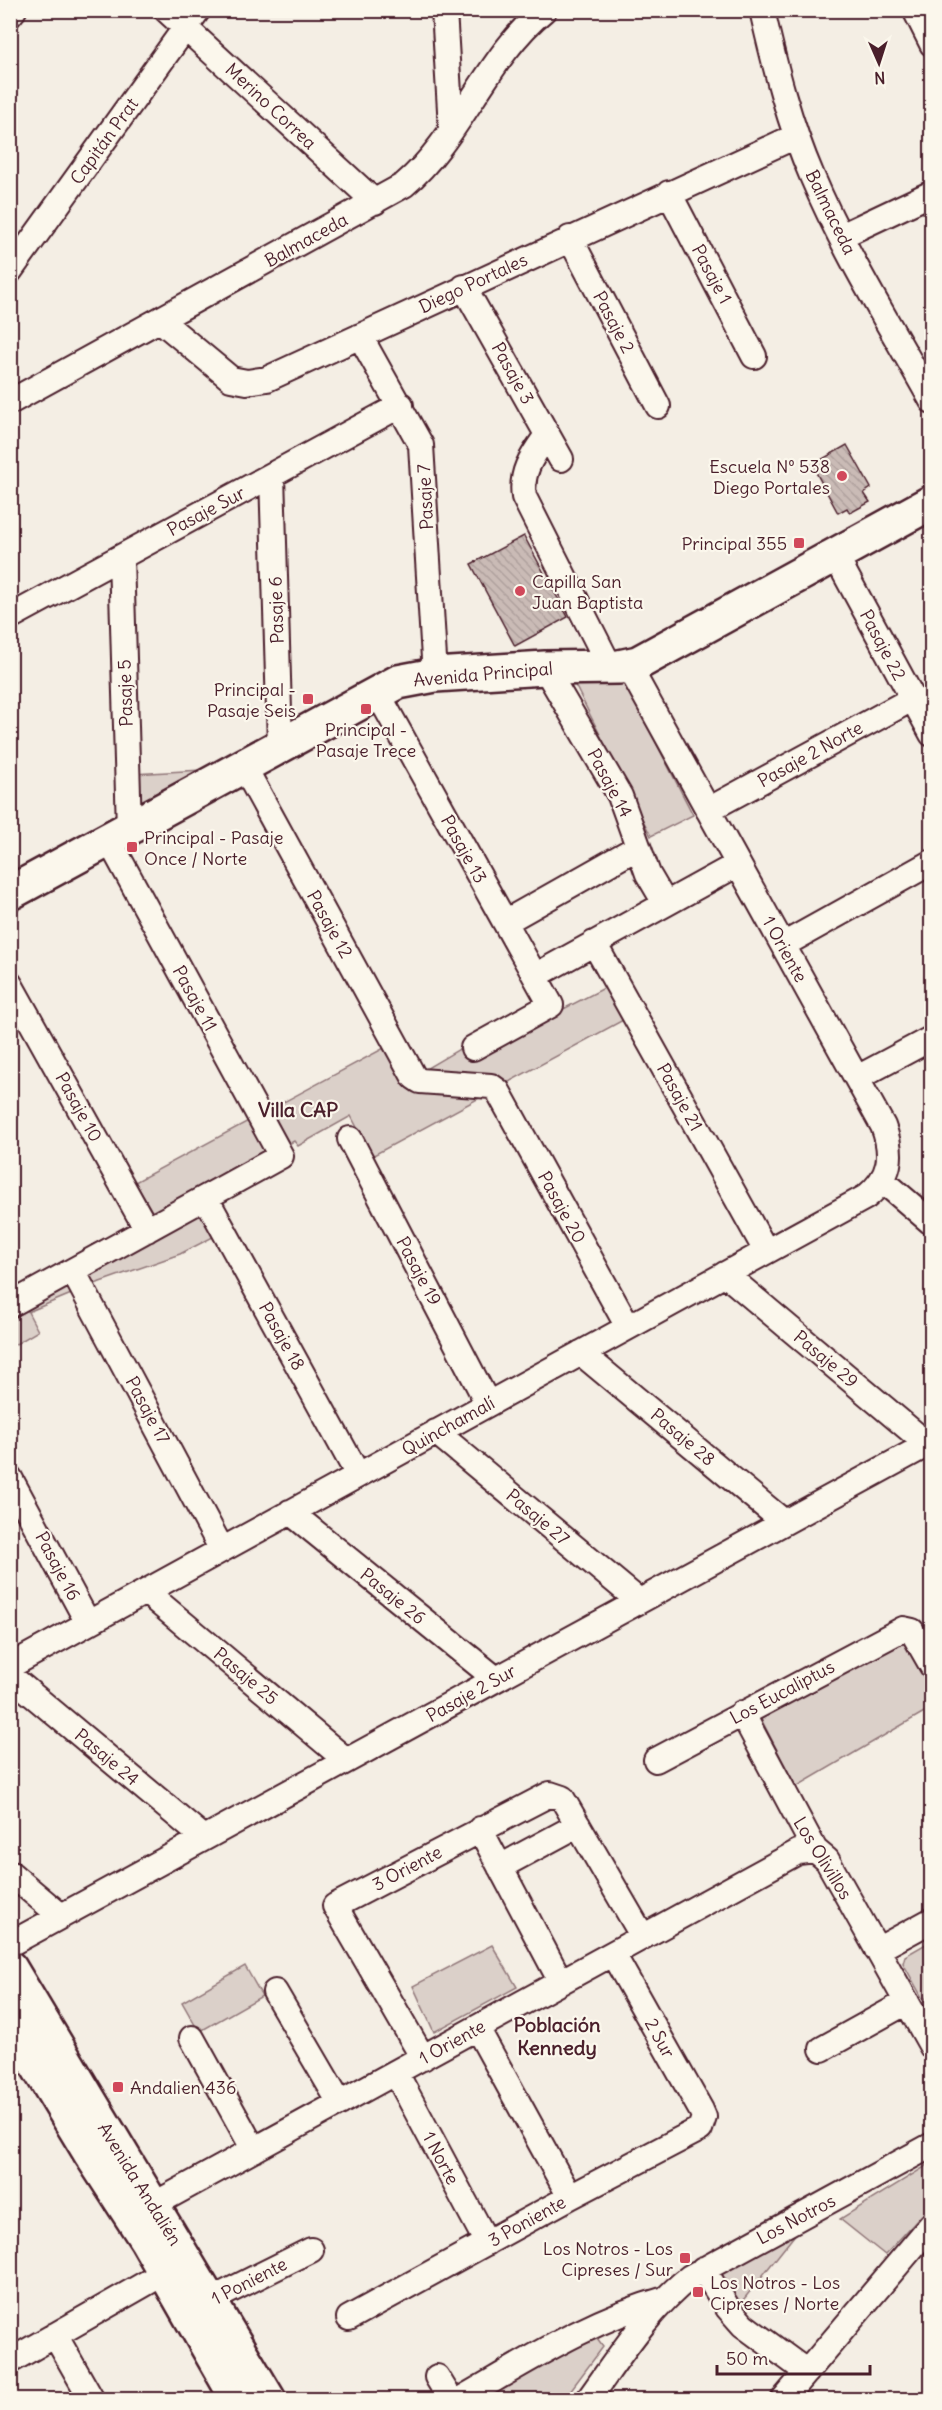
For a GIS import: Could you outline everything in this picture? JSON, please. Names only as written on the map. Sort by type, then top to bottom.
[{"type":"main road","name":"Avenida Principal","points":[[10,893],[398,682],[435,675],[619,666],[647,659],[932,502]]},
{"type":"main road","name":"Avenida Andalién","points":[[10,1968],[153,2205],[176,2266]]},
{"type":"main road","name":"Avenida Andalién","points":[[10,2021],[90,2153],[176,2266],[199,2306],[269,2400]]},
{"type":"main road","name":"Avenida Andalién","points":[[199,2306],[238,2400]]},
{"type":"street","points":[[10,15],[14,10]]},
{"type":"street","name":"Merino Correa","points":[[166,10],[192,19],[375,202]]},
{"type":"street","points":[[444,10],[452,128]]},
{"type":"street","name":"Balmaceda","points":[[10,402],[404,185],[418,174],[521,31],[544,10]]},
{"type":"street","name":"Balmaceda","points":[[762,10],[777,76],[796,136],[813,178],[841,236],[932,401]]},
{"type":"street","points":[[915,10],[932,44]]},
{"type":"street","name":"Capitán Prat","points":[[10,271],[192,19]]},
{"type":"street","name":"Diego Portales","points":[[160,320],[224,374],[247,382],[267,379],[796,136]]},
{"type":"street","name":"Pasaje 1","points":[[669,193],[754,356]]},
{"type":"street","points":[[841,236],[932,193]]},
{"type":"street","name":"Pasaje 2","points":[[570,238],[658,406]]},
{"type":"street","name":"Pasaje 3","points":[[465,287],[561,459]]},
{"type":"street","name":"Pasaje 7","points":[[360,336],[415,429],[422,453],[435,675]]},
{"type":"street","name":"Pasaje Sur","points":[[10,617],[401,405]]},
{"type":"street","name":"1 Oriente","points":[[547,435],[527,465],[523,476],[524,497],[619,666],[708,810],[857,1078],[886,1135],[889,1155],[883,1181]]},
{"type":"street","name":"Pasaje 6","points":[[272,475],[280,745]]},
{"type":"street","name":"Pasaje 22","points":[[835,555],[932,734]]},
{"type":"street","name":"Pasaje 5","points":[[119,834],[121,557]]},
{"type":"street","name":"Pasaje 14","points":[[545,668],[620,796],[648,873],[665,903]]},
{"type":"street","name":"Pasaje 13","points":[[377,692],[551,1005],[473,1048]]},
{"type":"street","name":"Pasaje 2 Norte","points":[[708,810],[912,699]]},
{"type":"street","name":"Pasaje 12","points":[[243,765],[414,1077],[420,1081],[495,1088]]},
{"type":"street","name":"Pasaje 11","points":[[119,834],[281,1156],[206,1198]]},
{"type":"street","points":[[505,922],[638,847]]},
{"type":"street","points":[[783,945],[932,862]]},
{"type":"street","points":[[535,976],[738,864]]},
{"type":"street","name":"Pasaje 21","points":[[594,943],[766,1251]]},
{"type":"street","name":"Pasaje 10","points":[[10,984],[147,1230]]},
{"type":"street","points":[[857,1078],[932,1038]]},
{"type":"street","name":"Pasaje 20","points":[[495,1088],[628,1327]]},
{"type":"street","name":"Pasaje 19","points":[[350,1139],[488,1404]]},
{"type":"street","points":[[883,1181],[928,1215]]},
{"type":"street","name":"Quinchamalí","points":[[10,1666],[866,1197],[883,1181]]},
{"type":"street","points":[[11,1303],[206,1198]]},
{"type":"street","name":"Pasaje 18","points":[[206,1198],[358,1475]]},
{"type":"street","name":"Pasaje 17","points":[[73,1271],[222,1550]]},
{"type":"street","name":"Pasaje 29","points":[[725,1274],[929,1443]]},
{"type":"street","name":"Pasaje 28","points":[[581,1353],[784,1522]]},
{"type":"street","name":"Pasaje 27","points":[[436,1432],[639,1601]]},
{"type":"street","name":"Pasaje 2 Sur","points":[[10,1944],[929,1443]]},
{"type":"street","name":"Pasaje 16","points":[[10,1478],[88,1623]]},
{"type":"street","name":"Pasaje 26","points":[[290,1512],[496,1679]]},
{"type":"street","name":"Pasaje 25","points":[[146,1592],[346,1760]]},
{"type":"street","name":"Los Eucaliptus","points":[[656,1760],[903,1629],[910,1629],[932,1666]]},
{"type":"street","name":"Pasaje 24","points":[[10,1676],[204,1838]]},
{"type":"street","name":"Los Olivillos","points":[[742,1713],[814,1850],[827,1860],[907,2002]]},
{"type":"street","name":"3 Oriente","points":[[423,2058],[335,1906],[544,1796],[556,1795],[565,1803],[578,1824]]},
{"type":"street","points":[[500,1867],[578,1824],[643,1937]]},
{"type":"street","points":[[480,1829],[561,1982]]},
{"type":"street","name":"1 Oriente","points":[[153,2205],[798,1852],[814,1850]]},
{"type":"street","points":[[10,1873],[61,1916]]},
{"type":"street","points":[[878,1950],[932,1920]]},
{"type":"street","name":"2 Sur","points":[[613,1954],[701,2110],[703,2123]]},
{"type":"street","points":[[275,1992],[340,2103]]},
{"type":"street","points":[[822,2049],[907,2002],[932,2046]]},
{"type":"street","points":[[477,2028],[570,2197]]},
{"type":"street","points":[[192,2038],[254,2150]]},
{"type":"street","name":"1 Norte","points":[[396,2073],[487,2243]]},
{"type":"street","name":"3 Poniente","points":[[349,2318],[570,2197],[694,2133],[703,2123]]},
{"type":"street","name":"Los Notros","points":[[588,2400],[640,2329],[665,2299],[684,2282],[703,2269],[932,2145]]},
{"type":"street","points":[[783,2400],[932,2224]]},
{"type":"street","name":"1 Poniente","points":[[199,2306],[311,2250]]},
{"type":"street","points":[[10,2361],[176,2266]]},
{"type":"street","points":[[703,2269],[728,2308],[743,2325],[807,2372]]},
{"type":"street","name":"Los Notros","points":[[459,2400],[585,2328],[631,2308],[665,2299]]},
{"type":"street","points":[[55,2335],[92,2400]]},
{"type":"street","points":[[437,2377],[451,2400]]},
{"type":"shaded area","points":[[626,684],[693,815],[651,836],[575,685]]},
{"type":"shaded area","points":[[202,770],[134,805],[133,774]]},
{"type":"shaded area","points":[[608,986],[627,1018],[372,1156],[351,1116],[298,1146],[294,1141],[191,1197],[213,1237],[180,1254],[100,1282],[28,1312],[38,1331],[11,1347],[10,1298],[154,1215],[135,1182],[386,1047],[407,1080],[539,1002],[548,1017]]},
{"type":"shaded area","points":[[905,1634],[931,1684],[931,1708],[796,1787],[759,1715]]},
{"type":"shaded area","points":[[931,1941],[931,1991],[924,2001],[903,1963],[905,1956]]},
{"type":"shaded area","points":[[492,1945],[517,1987],[434,2032],[413,1986]]},
{"type":"shaded area","points":[[245,1966],[262,1996],[199,2032],[182,2002]]},
{"type":"shaded area","points":[[931,2163],[931,2205],[885,2255],[840,2219]]},
{"type":"shaded area","points":[[801,2227],[740,2304],[710,2269]]},
{"type":"shaded area","points":[[594,2335],[603,2347],[564,2399],[479,2400]]},
{"type":"building","name":"Escuela Nº 538 Diego Portales","points":[[847,445],[871,488],[864,493],[870,502],[850,513],[847,508],[838,513],[812,465]]},
{"type":"building","name":"Capilla San Juan Baptista","points":[[524,536],[568,617],[515,646],[471,564]]},
{"type":"place","name":"Escuela Nº 538 Diego Portales","points":[[842,476]]},
{"type":"place","name":"Principal 355","points":[[799,543]]},
{"type":"place","name":"Capilla San Juan Baptista","points":[[520,591]]},
{"type":"place","name":"Principal - Pasaje Seis","points":[[308,699]]},
{"type":"place","name":"Principal - Pasaje Trece","points":[[366,709]]},
{"type":"place","name":"Principal - Pasaje Once / Norte","points":[[132,847]]},
{"type":"place","name":"Andalien 436","points":[[118,2087]]},
{"type":"place","name":"Los Notros - Los Cipreses / Sur","points":[[685,2258]]},
{"type":"place","name":"Los Notros - Los Cipreses / Norte","points":[[698,2292]]},
{"type":"district","name":"Villa CAP","points":[[298,1109]]},
{"type":"district","name":"Población Kennedy","points":[[557,2036]]}]
